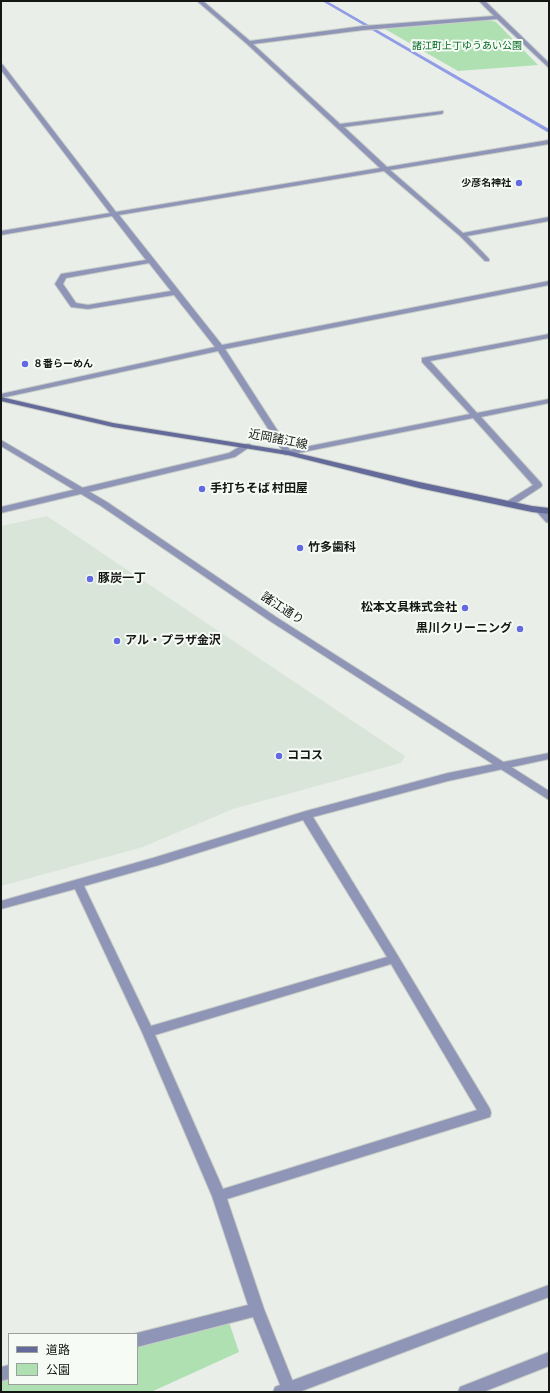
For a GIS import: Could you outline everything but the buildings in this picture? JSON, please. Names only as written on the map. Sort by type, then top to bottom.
[{"type":"main road","name":"近岡諸江線","points":[[1,397],[113,425],[288,453],[419,485],[544,511]]},
{"type":"street","points":[[200,1],[249,43],[385,169],[462,235],[487,260]]},
{"type":"street","points":[[482,1],[549,66]]},
{"type":"street","points":[[249,43],[363,28],[499,17]]},
{"type":"street","points":[[1,66],[114,214],[220,348],[288,453],[549,401]]},
{"type":"street","points":[[340,126],[441,112]]},
{"type":"street","points":[[1,233],[549,142]]},
{"type":"street","points":[[462,235],[549,219]]},
{"type":"street","points":[[151,261],[64,276],[59,284],[74,305],[88,308],[176,292]]},
{"type":"street","points":[[1,397],[220,348],[549,283]]},
{"type":"street","points":[[509,504],[538,485],[425,360],[549,336]]},
{"type":"street","name":"諸江通り","points":[[1,442],[104,504],[273,619],[502,764],[549,796]]},
{"type":"street","points":[[1,510],[232,456],[246,446]]},
{"type":"street","points":[[544,511],[549,520]]},
{"type":"street","points":[[1,905],[155,862],[306,815],[448,777],[502,764],[549,756]]},
{"type":"street","points":[[219,1196],[485,1113],[394,959],[306,815]]},
{"type":"street","points":[[78,884],[148,1032],[219,1196],[286,1391],[549,1291]]},
{"type":"street","points":[[148,1032],[394,959]]},
{"type":"street","points":[[138,1340],[257,1309]]},
{"type":"street","points":[[465,1392],[549,1359]]},
{"type":"shaded area","name":"アル・プラザ金沢","points":[[47,516],[405,756],[401,763],[233,809],[143,847],[1,886],[1,526]]},
{"type":"green space","name":"諸江町上丁ゆうあい公園","points":[[488,20],[496,22],[538,65],[458,71],[385,29]]},
{"type":"green space","points":[[225,1310],[239,1352],[151,1392],[1,1392],[1,1375],[8,1372],[8,1385],[138,1385],[138,1335]]},
{"type":"waterway","points":[[324,1],[549,131]]},
{"type":"place","name":"少彦名神社","points":[[519,183]]},
{"type":"place","name":"８番らーめん","points":[[25,364]]},
{"type":"place","name":"手打ちそば 村田屋","points":[[202,489]]},
{"type":"place","name":"竹多歯科","points":[[300,548]]},
{"type":"place","name":"豚炭一丁","points":[[90,579]]},
{"type":"place","name":"松本文具株式会社","points":[[465,608]]},
{"type":"place","name":"黒川クリーニング","points":[[520,629]]},
{"type":"place","name":"アル・プラザ金沢","points":[[117,641]]},
{"type":"place","name":"ココス","points":[[279,756]]}]
